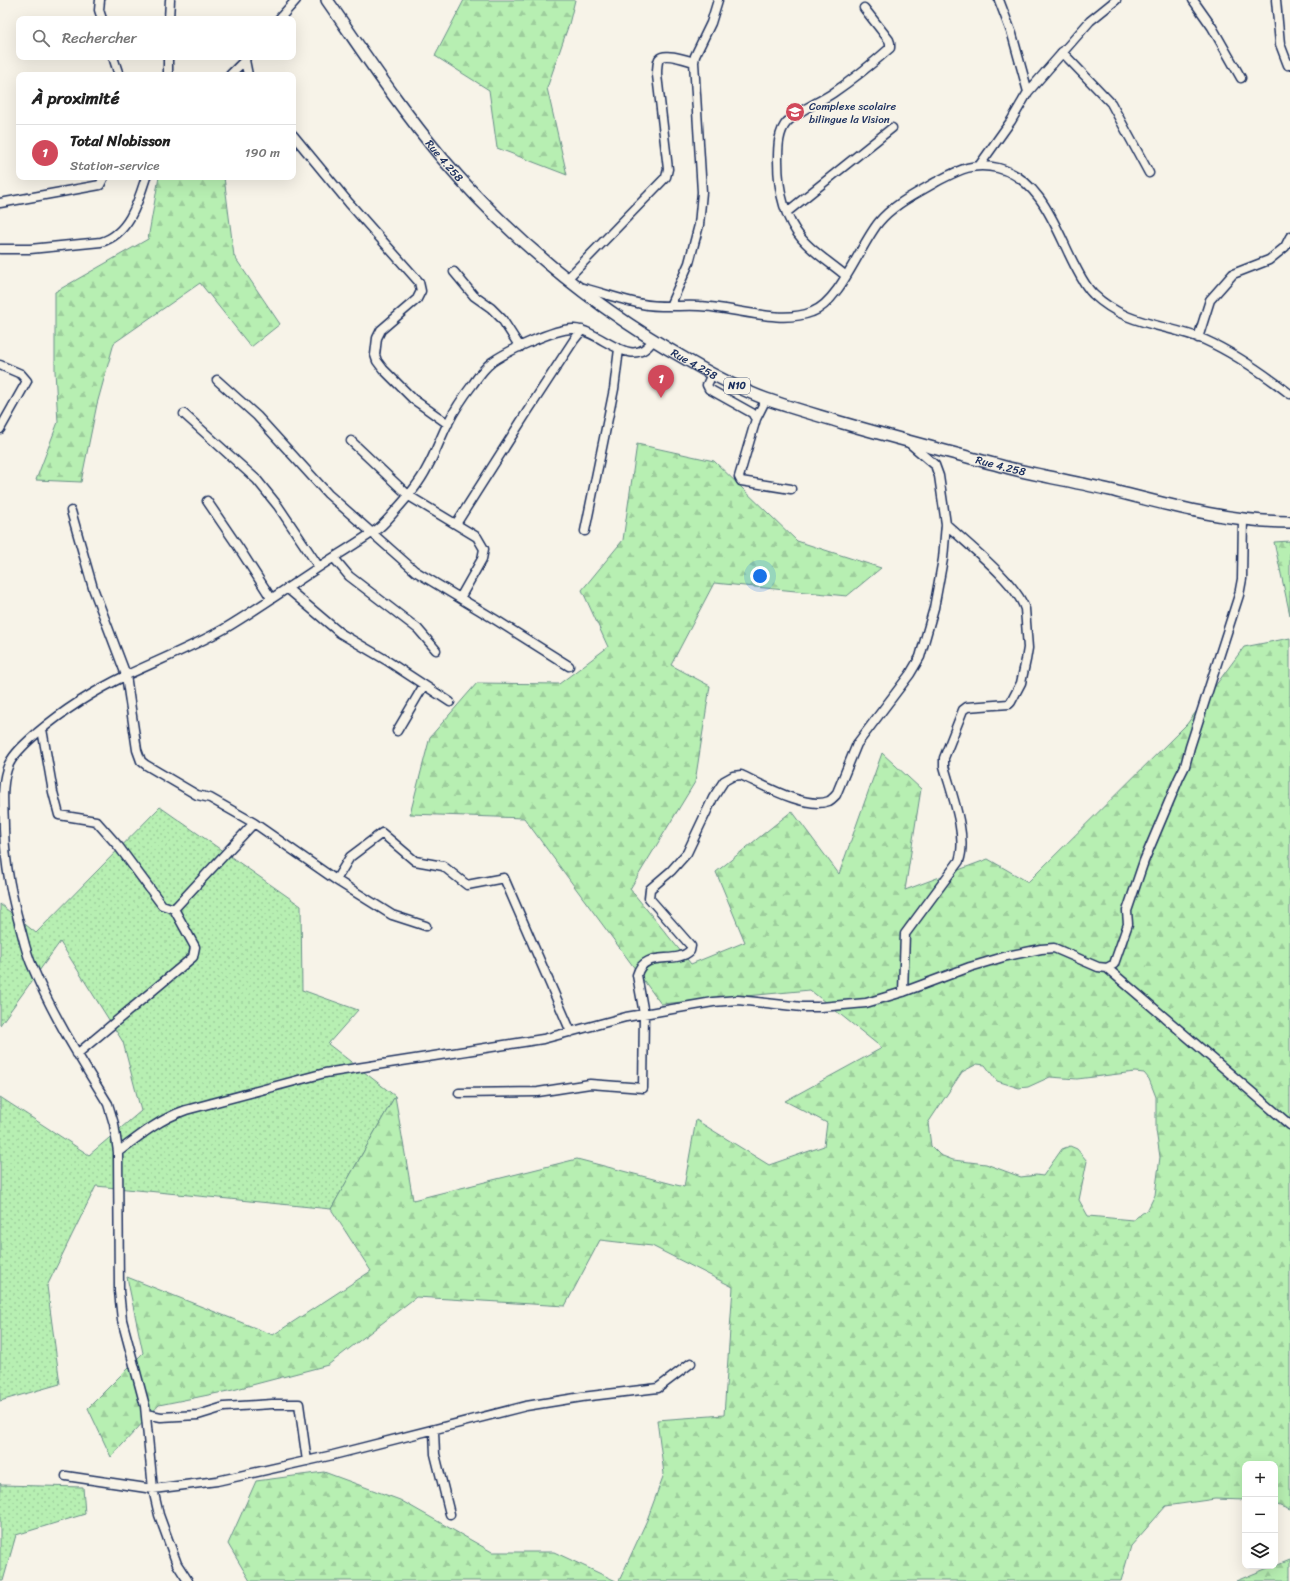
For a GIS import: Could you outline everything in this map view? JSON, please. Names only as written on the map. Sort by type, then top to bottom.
[{"type":"highway","name":"Rue 4.258","points":[[327,0],[410,117],[442,158],[508,228],[576,287],[653,340],[712,374],[766,399],[908,442],[1044,477],[1105,489],[1209,514],[1243,519],[1290,522]]},
{"type":"street","points":[[100,0],[99,10],[101,16]]},
{"type":"street","points":[[169,16],[170,0]]},
{"type":"street","points":[[282,16],[296,0]]},
{"type":"street","points":[[670,306],[689,263],[699,224],[702,192],[694,62],[698,49],[711,23],[718,0]]},
{"type":"street","points":[[999,0],[1012,34],[1028,92]]},
{"type":"street","points":[[979,166],[1011,121],[1028,92],[1090,21],[1116,0]]},
{"type":"street","points":[[1193,0],[1212,27],[1241,78]]},
{"type":"street","points":[[1276,0],[1280,44],[1288,64],[1290,64]]},
{"type":"street","points":[[846,276],[803,240],[794,230],[782,201],[778,173],[778,154],[780,137],[786,123],[833,93],[890,48],[889,40],[864,8]]},
{"type":"street","points":[[1062,52],[1111,103],[1149,173]]},
{"type":"street","points":[[567,278],[666,177],[668,169],[657,75],[658,60],[661,57],[668,56],[694,62]]},
{"type":"street","points":[[114,60],[118,72]]},
{"type":"street","points":[[168,60],[168,72]]},
{"type":"street","points":[[233,72],[244,60]]},
{"type":"street","points":[[246,60],[248,72]]},
{"type":"street","points":[[786,212],[892,128]]},
{"type":"street","points":[[296,139],[349,204],[419,282],[421,291],[417,299],[381,330],[377,338],[375,355],[376,361],[413,399],[448,424]]},
{"type":"street","points":[[576,287],[602,292],[643,304],[710,306],[779,316],[805,315],[815,312],[827,303],[846,276],[877,224],[893,208],[958,170],[970,166],[979,166],[999,169],[1014,175],[1030,185],[1042,200],[1084,284],[1108,306],[1124,316],[1198,338],[1237,356],[1290,394]]},
{"type":"street","points":[[0,203],[100,185],[102,180]]},
{"type":"street","points":[[0,249],[30,249],[101,242],[110,239],[115,236],[124,226],[136,208],[145,180]]},
{"type":"street","points":[[1198,338],[1210,300],[1233,274],[1269,260],[1284,247],[1290,237]]},
{"type":"street","points":[[454,272],[474,296],[491,308],[502,319],[520,347]]},
{"type":"street","points":[[188,1581],[177,1564],[159,1515],[153,1489],[146,1414],[122,1320],[119,1291],[118,1152],[114,1124],[108,1104],[63,1031],[31,966],[11,893],[2,852],[3,793],[5,776],[10,761],[28,742],[57,716],[82,699],[126,675],[179,652],[210,636],[288,589],[383,524],[409,496],[428,467],[448,424],[466,393],[484,368],[491,362],[520,347],[557,332],[573,329],[582,330],[625,352],[638,353],[648,348],[653,340]]},
{"type":"street","points":[[456,524],[527,412],[582,330]]},
{"type":"street","points":[[585,531],[614,389],[619,350]]},
{"type":"street","points":[[0,365],[21,374],[27,381],[0,429]]},
{"type":"street","points":[[712,374],[707,384],[709,389],[752,413],[756,419]]},
{"type":"street","points":[[217,380],[257,416],[328,494],[415,571],[570,666]]},
{"type":"street","points":[[766,399],[756,419],[739,477],[740,481],[791,489]]},
{"type":"street","points":[[184,414],[257,480],[278,506],[319,567]]},
{"type":"street","points":[[351,441],[409,496],[477,537],[484,548],[482,559],[460,598]]},
{"type":"street","points":[[459,1093],[538,1092],[590,1084],[643,1088],[644,1014],[637,975],[639,969],[643,964],[653,960],[682,956],[690,951],[691,946],[649,898],[650,889],[671,871],[687,852],[713,798],[724,781],[733,776],[742,775],[788,796],[812,803],[830,801],[836,796],[857,744],[910,674],[920,657],[934,608],[943,559],[946,524],[939,476],[935,466],[908,442]]},
{"type":"street","points":[[207,501],[271,598]]},
{"type":"street","points":[[71,511],[93,588],[126,675],[137,750],[141,761],[198,796],[210,798],[254,823],[336,880],[392,915],[426,926]]},
{"type":"street","points":[[1107,968],[1114,964],[1128,924],[1127,911],[1144,861],[1185,766],[1239,595],[1242,579],[1243,519]]},
{"type":"street","points":[[903,992],[905,934],[959,861],[962,854],[961,835],[944,766],[944,758],[964,710],[970,707],[1009,704],[1011,702],[1021,683],[1028,648],[1024,604],[1006,580],[946,524]]},
{"type":"street","points":[[334,558],[349,576],[418,629],[436,650]]},
{"type":"street","points":[[288,589],[340,633],[386,660],[450,702]]},
{"type":"street","points":[[397,731],[424,685]]},
{"type":"street","points":[[42,729],[53,792],[59,815],[96,821],[119,846],[162,905],[174,909],[195,947],[193,957],[77,1054]]},
{"type":"street","points":[[174,909],[254,823]]},
{"type":"street","points":[[336,880],[350,857],[382,833],[415,861],[443,866],[467,885],[504,878],[572,1032]]},
{"type":"street","points":[[118,1152],[152,1126],[169,1116],[268,1087],[325,1073],[536,1041],[626,1017],[713,1002],[738,1000],[802,1007],[866,1003],[903,992],[970,967],[1007,956],[1054,948],[1098,967],[1107,968],[1290,1124]]},
{"type":"street","points":[[66,1476],[153,1489],[217,1481],[307,1461],[526,1406],[582,1397],[658,1388],[691,1363]]},
{"type":"street","points":[[146,1414],[160,1417],[198,1415],[224,1407],[299,1404],[307,1461]]},
{"type":"street","points":[[434,1430],[435,1454],[450,1514]]},
{"type":"green space","points":[[464,0],[575,0],[569,24],[547,88],[567,175],[497,148],[489,90],[435,56]]},
{"type":"green space","points":[[158,180],[224,180],[234,256],[280,324],[251,347],[200,283],[114,343],[97,404],[81,482],[36,480],[58,422],[55,371],[55,292],[148,239]]},
{"type":"green space","points":[[637,444],[714,461],[797,541],[881,568],[847,596],[714,583],[671,665],[710,686],[695,782],[630,889],[691,964],[745,942],[716,872],[792,811],[839,874],[882,753],[921,789],[905,890],[988,859],[1028,882],[1187,724],[1244,647],[1290,638],[1290,1510],[1278,1505],[1278,1461],[1242,1461],[1242,1500],[1215,1499],[1166,1506],[1131,1546],[1121,1581],[619,1581],[647,1520],[664,1474],[657,1420],[724,1415],[733,1287],[652,1246],[600,1240],[565,1306],[416,1297],[328,1365],[233,1390],[159,1405],[111,1457],[88,1408],[143,1353],[127,1277],[273,1335],[371,1271],[331,1209],[395,1096],[413,1200],[577,1159],[684,1187],[696,1120],[769,1165],[824,1146],[827,1123],[785,1101],[882,1048],[810,990],[661,1004],[524,818],[410,814],[430,737],[477,683],[559,684],[608,647],[582,590],[623,540]],"holes":[[[977,1064],[985,1065],[997,1081],[1019,1088],[1028,1087],[1050,1077],[1077,1079],[1135,1072],[1144,1073],[1149,1079],[1156,1097],[1156,1130],[1160,1157],[1155,1195],[1148,1209],[1133,1220],[1088,1216],[1079,1200],[1087,1161],[1077,1149],[1070,1146],[1062,1149],[1043,1176],[1036,1175],[1021,1177],[986,1164],[953,1160],[940,1155],[931,1146],[928,1123],[962,1072]]]},
{"type":"green space","points":[[1290,541],[1290,615],[1274,542]]},
{"type":"green space","points":[[160,807],[301,906],[302,990],[358,1010],[328,1044],[395,1096],[331,1209],[96,1186],[47,1286],[60,1384],[0,1401],[0,1097],[89,1155],[141,1111],[123,1042],[60,942],[0,1025],[0,904],[36,933]]},
{"type":"green space","points":[[324,1472],[400,1500],[492,1552],[554,1552],[616,1581],[250,1581],[228,1544],[256,1481]]},
{"type":"green space","points":[[0,1483],[1,1485],[83,1487],[85,1514],[16,1535],[3,1581],[0,1581]]},
{"type":"green space","points":[[1290,1559],[1290,1581],[1236,1581],[1265,1569],[1278,1569],[1278,1564]]},
{"type":"place","name":"Complexe scolaire bilingue la Vision","points":[[795,112]]},
{"type":"place","name":"Total Nlobisson","points":[[661,398]]}]
